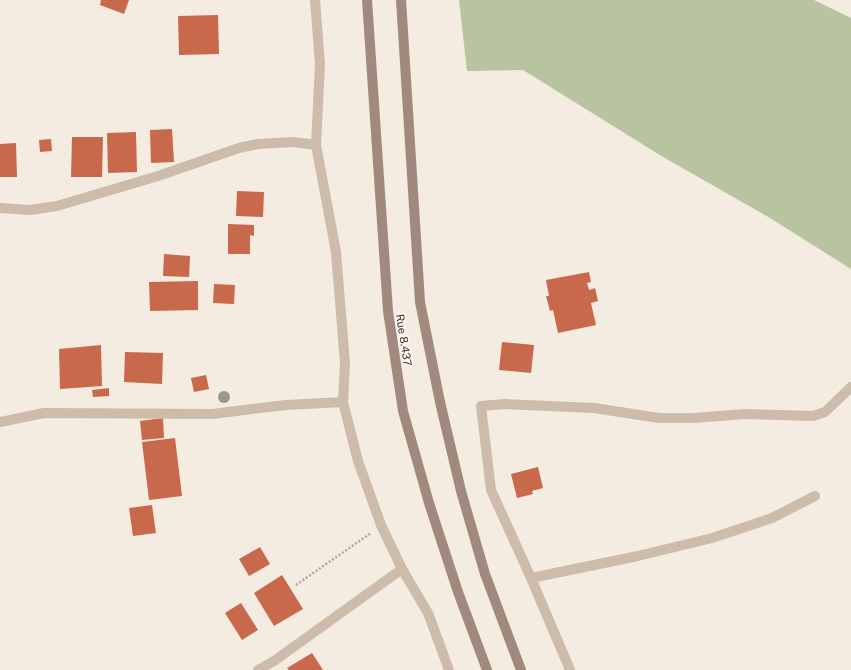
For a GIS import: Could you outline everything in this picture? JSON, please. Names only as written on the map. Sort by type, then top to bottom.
[{"type":"main road","name":"Rue 8.437","points":[[367,0],[388,311],[403,411],[456,584],[487,670]]},
{"type":"main road","name":"Rue 8.437","points":[[401,0],[420,302],[460,491],[485,574],[521,670]]},
{"type":"street","points":[[315,0],[320,64],[316,145],[336,252],[345,363],[343,402],[358,461],[381,525],[402,570],[428,613],[449,670]]},
{"type":"street","points":[[0,208],[30,210],[57,206],[158,176],[239,148],[258,144],[293,142],[316,145]]},
{"type":"street","points":[[570,670],[531,578],[491,490],[481,406],[505,404],[594,408],[659,418],[694,418],[745,414],[813,416],[825,412],[851,387]]},
{"type":"street","points":[[0,422],[44,413],[213,414],[286,405],[343,402]]},
{"type":"street","points":[[531,578],[712,538],[772,518],[815,496]]},
{"type":"street","points":[[258,670],[274,662],[402,570]]},
{"type":"path","points":[[296,585],[342,554],[381,525]]},
{"type":"green space","points":[[459,0],[814,0],[851,18],[851,269],[770,218],[663,157],[523,70],[467,71]]},
{"type":"building","points":[[101,0],[129,0],[124,14],[100,5]]},
{"type":"building","points":[[218,15],[219,54],[179,55],[178,16]]},
{"type":"building","points":[[172,129],[174,162],[151,163],[150,130]]},
{"type":"building","points":[[136,132],[137,172],[108,173],[107,133]]},
{"type":"building","points":[[72,137],[103,137],[102,177],[71,177]]},
{"type":"building","points":[[51,139],[52,151],[40,152],[39,140]]},
{"type":"building","points":[[16,143],[17,177],[0,177],[0,144]]},
{"type":"building","points":[[237,191],[264,192],[263,217],[236,216]]},
{"type":"building","points":[[228,224],[254,225],[254,236],[250,235],[250,254],[228,254]]},
{"type":"building","points":[[164,254],[190,256],[189,277],[163,276]]},
{"type":"building","points":[[589,272],[591,282],[587,283],[589,290],[595,288],[598,301],[591,303],[596,325],[558,333],[553,310],[550,311],[546,296],[549,296],[546,280]]},
{"type":"building","points":[[198,281],[198,310],[150,311],[149,282]]},
{"type":"building","points":[[214,284],[235,285],[234,304],[213,303]]},
{"type":"building","points":[[502,342],[534,345],[531,373],[499,370]]},
{"type":"building","points":[[101,345],[102,386],[60,389],[59,349]]},
{"type":"building","points":[[125,352],[163,353],[162,384],[124,382]]},
{"type":"building","points":[[206,375],[209,389],[194,392],[191,378]]},
{"type":"building","points":[[109,388],[109,396],[93,397],[92,390]]},
{"type":"building","points":[[163,418],[164,438],[142,440],[140,421]]},
{"type":"building","points":[[175,438],[182,496],[149,500],[142,442]]},
{"type":"building","points":[[538,467],[543,488],[532,491],[533,494],[517,498],[511,474]]},
{"type":"building","points":[[152,505],[156,533],[133,536],[129,508]]},
{"type":"building","points":[[260,547],[270,564],[249,576],[239,559]]},
{"type":"building","points":[[282,575],[303,609],[274,626],[254,593]]},
{"type":"building","points":[[241,603],[258,630],[242,640],[225,613]]},
{"type":"building","points":[[312,653],[323,670],[289,670],[287,668]]}]
